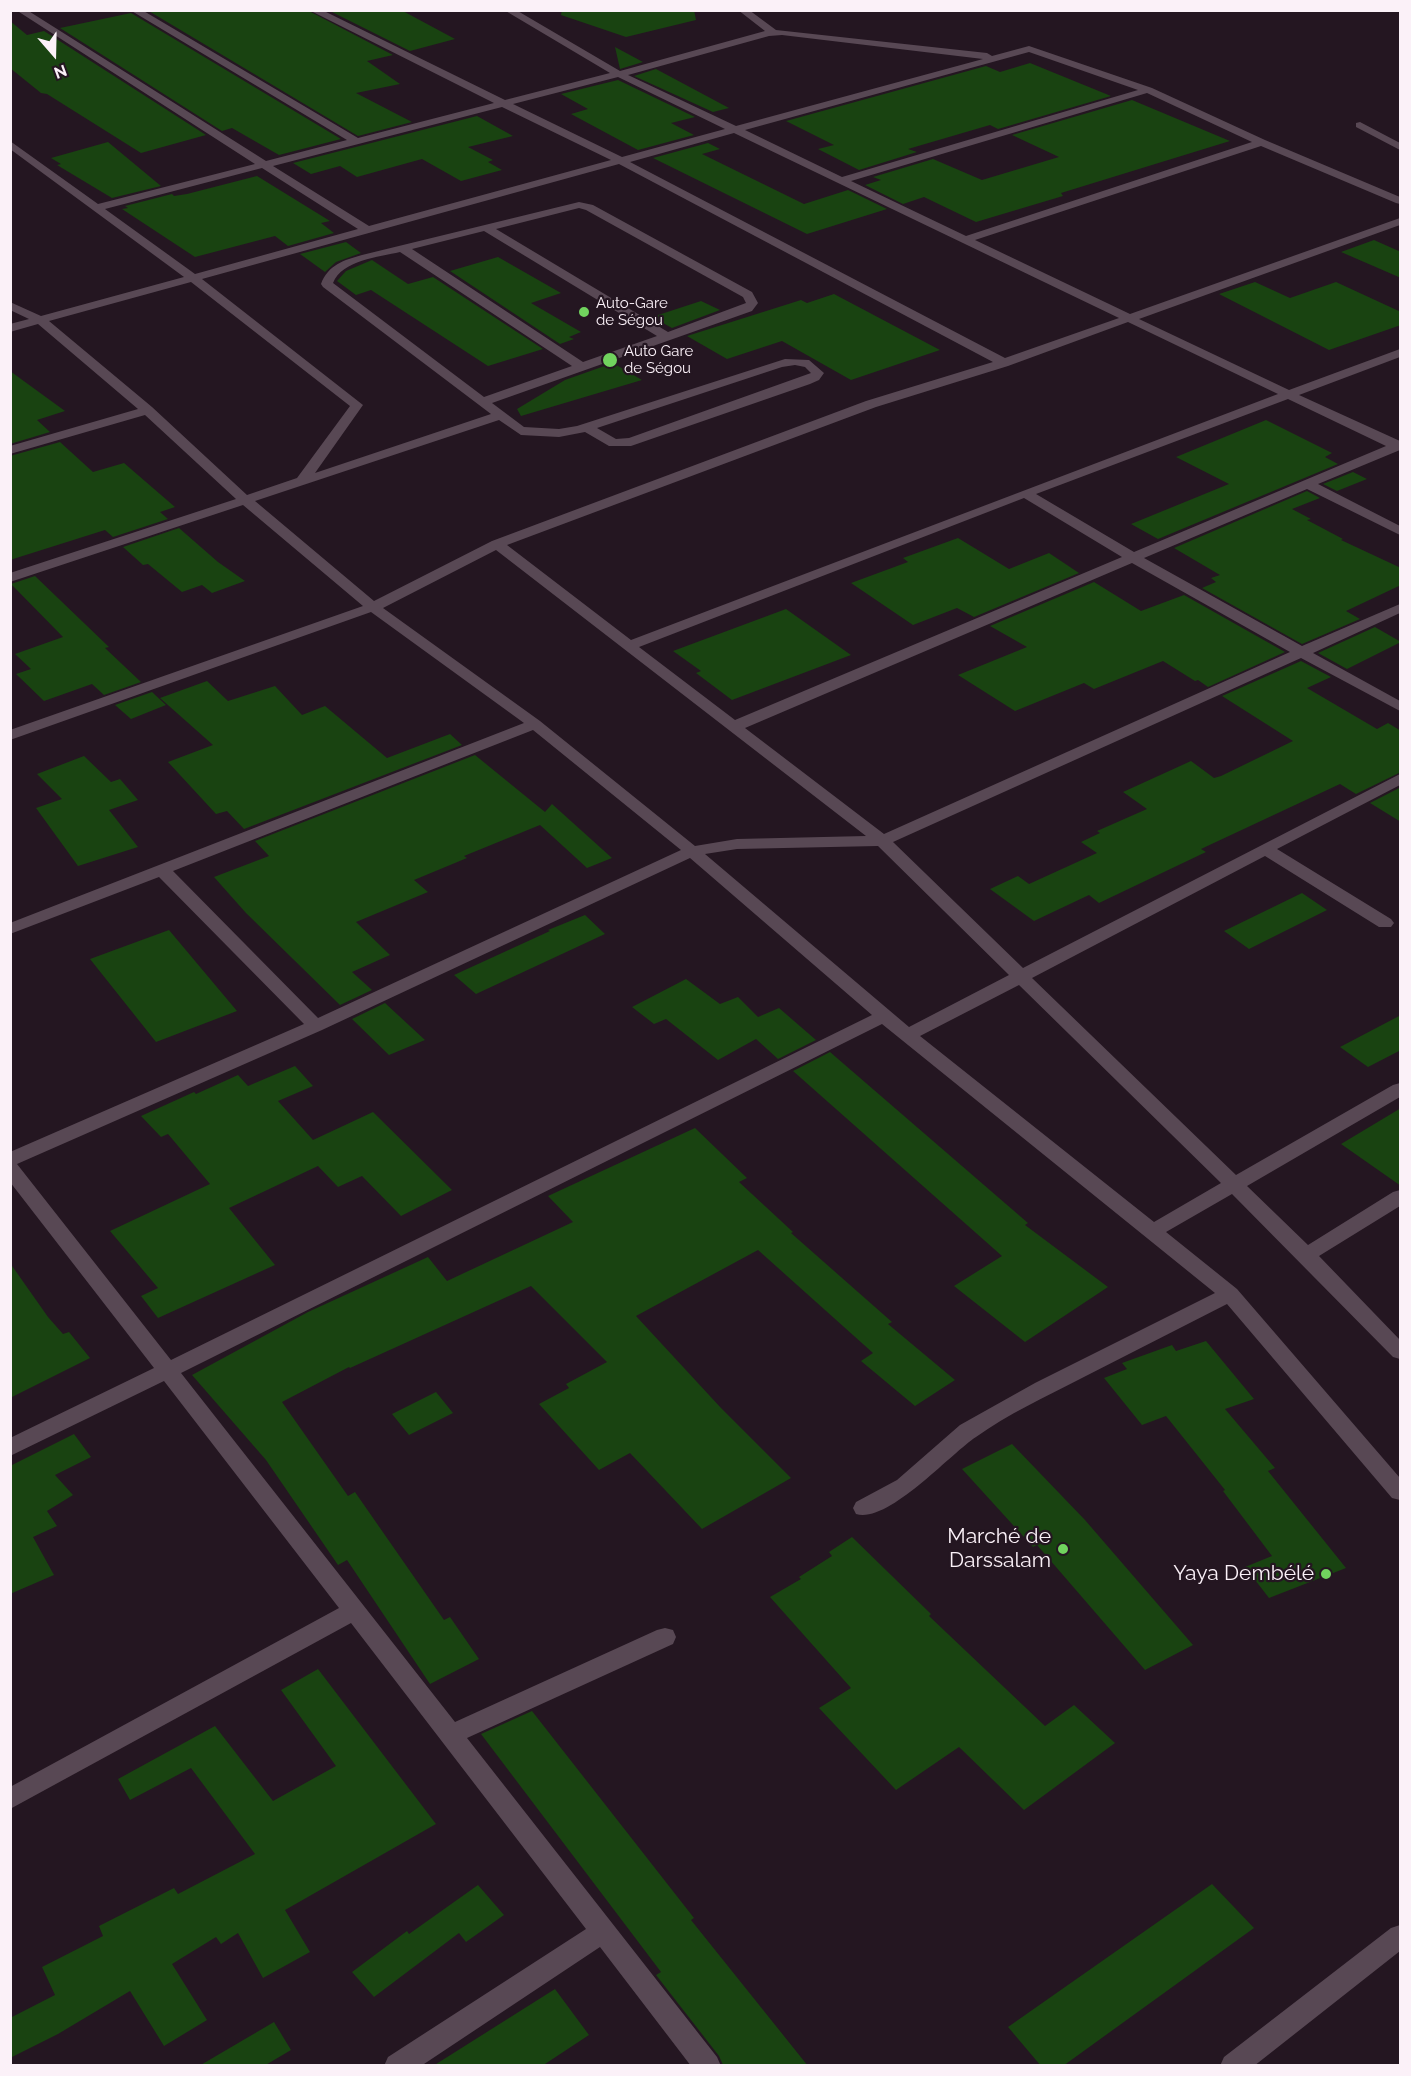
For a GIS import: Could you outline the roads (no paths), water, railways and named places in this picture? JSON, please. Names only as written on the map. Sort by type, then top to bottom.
[{"type":"street","points":[[20,10],[367,230]]},
{"type":"street","points":[[134,10],[356,141]]},
{"type":"street","points":[[313,10],[619,160],[1004,363]]},
{"type":"street","points":[[508,10],[619,74],[1398,446]]},
{"type":"street","points":[[742,10],[773,32]]},
{"type":"street","points":[[98,207],[619,74],[773,32],[996,57]]},
{"type":"street","points":[[10,328],[1029,49],[1148,90],[1261,142],[1401,201]]},
{"type":"street","points":[[843,180],[1148,90]]},
{"type":"street","points":[[1360,125],[1401,147]]},
{"type":"street","points":[[964,240],[1261,142]]},
{"type":"street","points":[[10,144],[193,278],[357,405],[303,480]]},
{"type":"street","points":[[481,402],[748,308],[752,303],[748,296],[589,207],[565,207],[402,248],[338,266],[330,273],[327,284],[520,432],[559,433],[586,428],[779,364],[804,362],[818,373],[806,381],[622,444],[604,440],[586,428]]},
{"type":"street","points":[[10,735],[373,607],[497,544],[871,404],[1004,363],[1401,220]]},
{"type":"street","points":[[485,227],[667,337]]},
{"type":"street","points":[[402,248],[582,367]]},
{"type":"street","points":[[10,305],[40,320],[147,410],[244,499],[373,607],[535,724],[692,851],[884,1016],[1230,1294],[1401,1492]]},
{"type":"street","points":[[628,646],[1025,493],[1401,353]]},
{"type":"street","points":[[10,450],[147,410]]},
{"type":"street","points":[[10,578],[499,416]]},
{"type":"street","points":[[733,727],[1398,446]]},
{"type":"street","points":[[1307,484],[1401,531]]},
{"type":"street","points":[[1025,493],[1133,558],[1401,707]]},
{"type":"street","points":[[497,544],[882,841],[1306,1255],[1401,1352]]},
{"type":"street","points":[[10,1160],[316,1026],[692,851],[737,844],[882,841],[1401,608]]},
{"type":"street","points":[[10,929],[535,724]]},
{"type":"street","points":[[908,1035],[1401,779]]},
{"type":"street","points":[[1265,849],[1385,923]]},
{"type":"street","points":[[163,871],[316,1026]]},
{"type":"street","points":[[10,1448],[884,1016]]},
{"type":"street","points":[[1152,1232],[1401,1089]]},
{"type":"street","points":[[10,1168],[708,2066]]},
{"type":"street","points":[[1306,1255],[1401,1197]]},
{"type":"street","points":[[864,1508],[905,1486],[968,1431],[1042,1389],[1230,1294]]},
{"type":"street","points":[[10,1799],[355,1610]]},
{"type":"street","points":[[452,1734],[665,1637]]},
{"type":"street","points":[[397,2066],[604,1931]]},
{"type":"street","points":[[1233,2066],[1401,1936]]},
{"type":"place","name":"Auto-Gare de Ségou","points":[[584,312]]},
{"type":"place","name":"Auto Gare de Ségou","points":[[610,360]]},
{"type":"place","name":"Marché de Darssalam","points":[[1063,1549]]},
{"type":"place","name":"Yaya Dembélé","points":[[1326,1574]]}]
